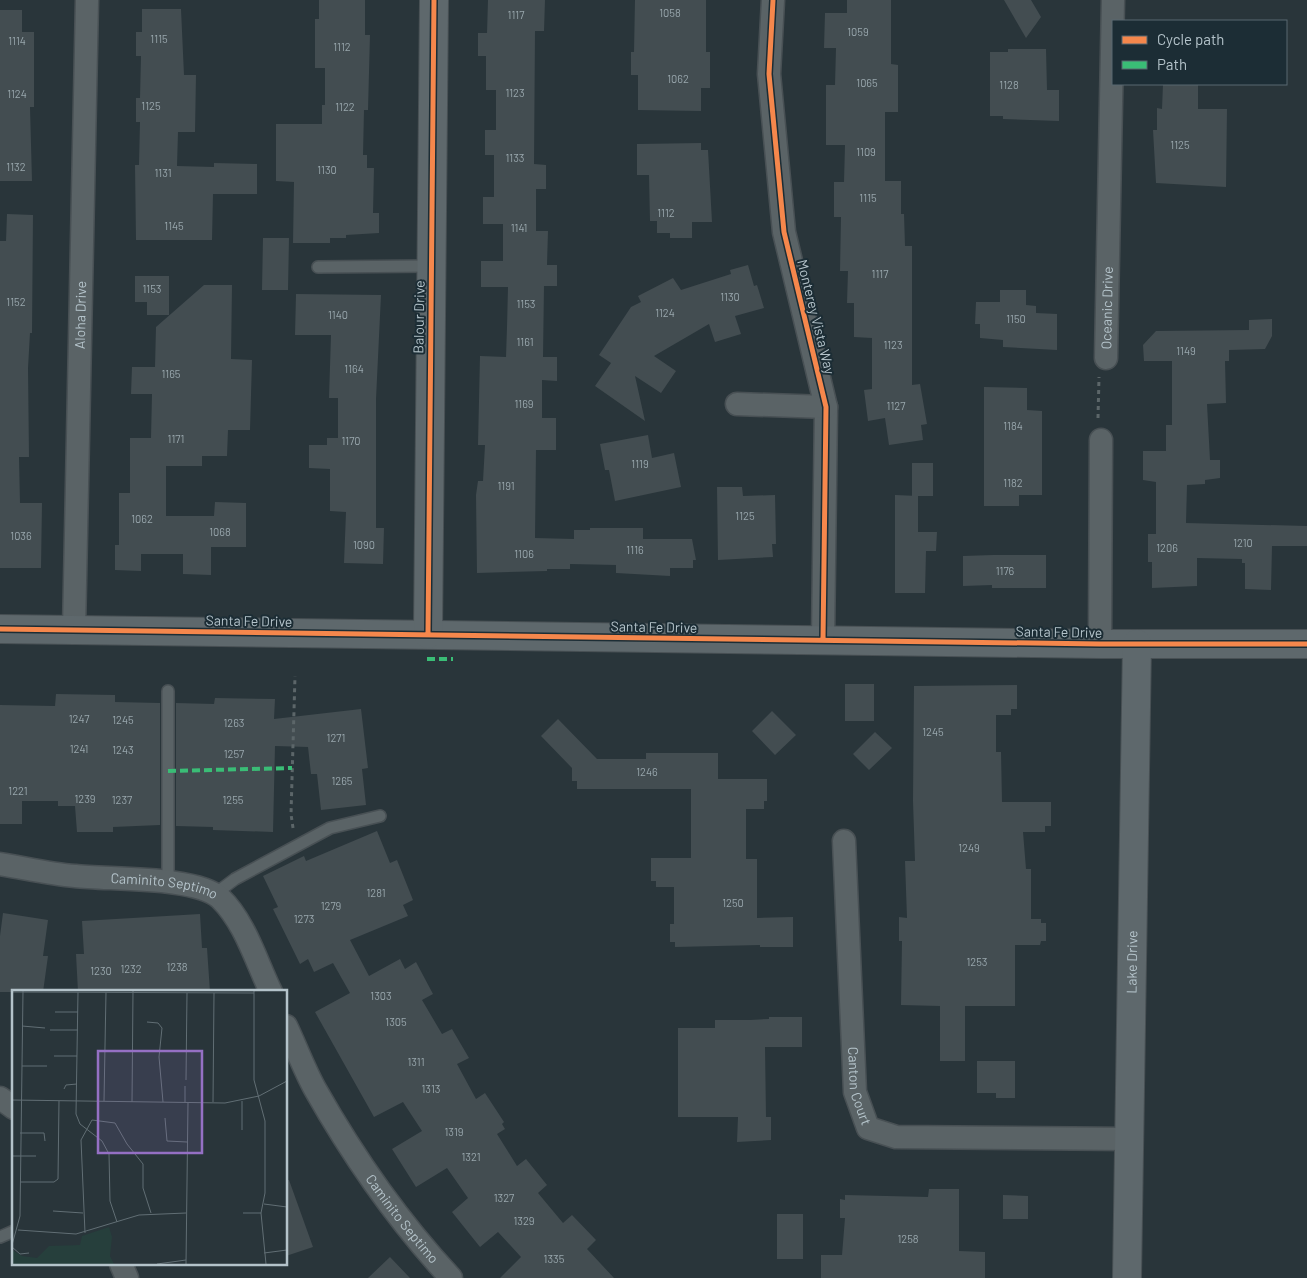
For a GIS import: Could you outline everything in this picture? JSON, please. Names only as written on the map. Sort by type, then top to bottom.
[{"type":"main road","name":"Balour Drive","points":[[428,634],[434,0]]},
{"type":"main road","name":"Santa Fe Drive","points":[[0,629],[1100,644],[1307,644]]},
{"type":"main road","name":"Lake Drive","points":[[1127,1278],[1137,644]]},
{"type":"street","name":"Aloha Drive","points":[[74,630],[87,0]]},
{"type":"street","name":"Monterey Vista Way","points":[[773,0],[769,74],[784,232],[826,407],[823,640]]},
{"type":"street","name":"Oceanic Drive","points":[[1113,0],[1113,20]]},
{"type":"street","name":"Oceanic Drive","points":[[1106,358],[1112,51]]},
{"type":"street","points":[[737,404],[826,407]]},
{"type":"street","points":[[1100,644],[1101,440]]},
{"type":"street","name":"Canton Court","points":[[844,841],[856,1092],[868,1128],[896,1137],[1129,1139]]},
{"type":"street","name":"Caminito Septimo","points":[[0,864],[74,876],[168,882],[208,889],[238,919],[269,990]]},
{"type":"street","name":"Caminito Septimo","points":[[288,1030],[314,1088],[361,1165],[413,1237],[451,1278]]},
{"type":"street","points":[[0,1098],[12,1107]]},
{"type":"street","points":[[122,1266],[127,1278]]},
{"type":"lane","points":[[318,266],[431,266]]},
{"type":"lane","points":[[168,691],[168,882]]},
{"type":"lane","points":[[215,894],[235,879],[330,828],[380,816]]},
{"type":"lane","points":[[0,1237],[12,1232]]},
{"type":"path","points":[[294,676],[291,814],[296,846]]},
{"type":"building","points":[[319,0],[365,0],[365,35],[370,35],[368,110],[364,110],[363,155],[367,155],[367,168],[374,168],[373,213],[379,213],[379,233],[346,235],[346,238],[330,238],[330,243],[293,243],[294,182],[276,181],[276,124],[322,124],[322,105],[325,105],[325,68],[315,68],[315,19],[319,19]]},
{"type":"building","points":[[488,0],[545,0],[544,31],[535,31],[534,164],[546,165],[546,189],[536,189],[536,231],[548,231],[547,265],[557,265],[557,286],[544,286],[543,357],[557,357],[557,381],[542,380],[542,418],[556,418],[556,450],[536,450],[535,538],[574,539],[574,530],[590,530],[590,528],[643,528],[643,539],[692,539],[696,560],[693,560],[693,568],[670,568],[670,576],[616,573],[616,565],[570,564],[570,569],[477,573],[476,495],[478,481],[483,481],[485,445],[478,445],[480,356],[506,357],[508,287],[481,287],[481,261],[503,261],[503,224],[483,224],[483,197],[494,197],[494,155],[485,155],[485,130],[496,130],[496,90],[486,90],[486,56],[478,56],[478,33],[487,33]]},
{"type":"building","points":[[635,0],[706,0],[706,52],[710,52],[710,88],[701,88],[701,111],[638,110],[638,75],[631,75],[631,52],[634,52]]},
{"type":"building","points":[[847,0],[891,0],[891,64],[898,65],[898,112],[885,112],[885,181],[901,181],[901,214],[904,214],[905,246],[912,246],[912,385],[920,384],[927,424],[921,425],[923,440],[889,445],[885,418],[868,421],[864,390],[872,389],[872,338],[854,337],[854,303],[847,303],[848,271],[840,271],[841,217],[834,217],[834,182],[844,182],[845,145],[826,145],[826,85],[835,85],[836,48],[824,48],[825,13],[847,13]]},
{"type":"building","points":[[1004,0],[1031,0],[1041,17],[1026,38]]},
{"type":"building","points":[[142,9],[181,9],[184,75],[196,75],[195,132],[178,132],[177,166],[214,167],[214,163],[257,164],[257,194],[213,194],[212,240],[136,240],[135,165],[139,165],[140,122],[136,122],[136,98],[140,98],[141,56],[136,56],[136,32],[142,32]]},
{"type":"building","points":[[0,10],[22,10],[22,32],[34,32],[34,107],[30,107],[32,181],[0,181]]},
{"type":"building","points":[[1008,49],[1046,49],[1047,90],[1059,90],[1059,121],[1003,119],[1003,116],[990,116],[990,52],[1008,52]]},
{"type":"building","points":[[1163,85],[1198,85],[1198,109],[1227,109],[1226,187],[1156,183],[1153,130],[1157,130],[1157,108],[1162,109]]},
{"type":"building","points":[[701,143],[701,150],[708,150],[712,222],[692,222],[692,238],[670,238],[670,233],[657,233],[657,221],[650,221],[649,175],[637,175],[637,144]]},
{"type":"building","points":[[7,214],[33,215],[32,333],[30,333],[28,368],[29,457],[19,457],[20,503],[42,503],[41,568],[0,568],[0,241],[6,241]]},
{"type":"building","points":[[263,238],[289,238],[288,290],[262,290]]},
{"type":"building","points":[[748,265],[754,286],[757,285],[764,308],[735,316],[741,334],[715,342],[709,324],[654,356],[676,371],[661,393],[635,376],[645,421],[595,386],[611,363],[599,355],[631,307],[641,302],[638,296],[673,278],[681,290],[731,274],[730,270]]},
{"type":"building","points":[[135,276],[169,276],[169,315],[147,315],[147,302],[135,302]]},
{"type":"building","points":[[204,285],[232,285],[231,359],[252,360],[250,430],[228,430],[227,456],[202,456],[202,466],[166,466],[166,516],[214,516],[215,502],[246,503],[246,547],[211,547],[211,575],[183,574],[183,554],[141,554],[141,571],[115,570],[115,545],[119,545],[119,493],[130,493],[130,438],[151,438],[152,394],[131,394],[132,367],[155,367],[156,327]]},
{"type":"building","points":[[1000,290],[1026,290],[1026,305],[1036,306],[1036,313],[1057,314],[1057,350],[1003,347],[1003,340],[980,338],[980,324],[975,324],[976,302],[1000,302]]},
{"type":"building","points":[[296,294],[381,295],[376,399],[376,528],[384,528],[383,564],[344,563],[346,512],[330,511],[330,469],[309,468],[309,445],[327,445],[327,438],[338,438],[338,398],[329,398],[331,335],[295,335]]},
{"type":"building","points":[[1272,319],[1272,336],[1265,349],[1229,350],[1229,361],[1225,361],[1226,403],[1207,404],[1210,460],[1220,460],[1220,478],[1205,480],[1205,484],[1187,485],[1186,523],[1307,526],[1307,546],[1272,546],[1271,590],[1245,589],[1245,563],[1242,563],[1242,559],[1197,558],[1197,586],[1152,588],[1152,562],[1148,562],[1148,534],[1156,534],[1156,482],[1143,480],[1143,451],[1166,451],[1166,425],[1172,425],[1172,361],[1144,361],[1143,345],[1156,331],[1249,330],[1249,320]]},
{"type":"building","points":[[984,387],[1027,388],[1027,410],[1042,411],[1042,495],[1019,495],[1019,506],[984,506]]},
{"type":"building","points":[[648,435],[652,458],[674,453],[681,487],[615,501],[609,470],[605,470],[600,444]]},
{"type":"building","points":[[912,463],[933,463],[933,496],[912,496]]},
{"type":"building","points":[[717,487],[742,487],[743,496],[775,495],[776,544],[772,544],[773,557],[718,560]]},
{"type":"building","points":[[895,495],[918,496],[918,532],[937,532],[936,551],[926,551],[925,593],[895,593]]},
{"type":"building","points":[[1046,555],[1046,588],[992,588],[992,585],[963,586],[963,556]]},
{"type":"building","points":[[845,684],[874,684],[874,721],[845,721]]},
{"type":"building","points":[[1017,685],[1017,709],[1011,709],[1011,715],[996,715],[996,752],[1001,752],[1002,802],[1051,802],[1051,826],[1045,826],[1045,832],[1023,832],[1026,869],[1031,869],[1031,919],[1041,919],[1041,923],[1046,923],[1046,941],[1041,941],[1040,945],[1015,945],[1015,1006],[965,1006],[965,1061],[940,1061],[940,1006],[901,1005],[902,941],[899,941],[899,917],[907,918],[905,861],[915,861],[913,801],[914,686]]},
{"type":"building","points":[[56,694],[115,695],[115,702],[160,703],[160,825],[113,827],[113,832],[77,832],[75,806],[58,806],[58,801],[22,801],[22,824],[0,824],[0,705],[55,706]]},
{"type":"building","points":[[215,698],[275,699],[274,719],[361,709],[368,768],[362,769],[366,805],[321,810],[317,774],[311,774],[308,747],[275,746],[273,832],[213,830],[213,827],[176,826],[176,703],[214,704]]},
{"type":"building","points":[[772,711],[796,735],[775,755],[752,731]]},
{"type":"building","points":[[558,719],[597,759],[646,759],[646,753],[718,753],[718,779],[767,779],[767,801],[764,801],[764,809],[746,809],[746,859],[757,859],[757,918],[793,917],[793,947],[760,947],[760,945],[675,947],[675,942],[670,942],[670,924],[674,924],[674,887],[656,887],[656,881],[651,881],[651,858],[691,858],[691,789],[577,789],[577,781],[572,781],[572,768],[541,736]]},
{"type":"building","points":[[875,732],[892,748],[869,770],[853,754]]},
{"type":"building","points":[[377,831],[390,863],[397,860],[413,900],[403,905],[408,916],[350,940],[369,976],[400,959],[405,969],[416,962],[433,994],[422,1000],[442,1034],[452,1029],[469,1058],[457,1064],[476,1099],[485,1093],[504,1122],[502,1124],[505,1129],[497,1134],[517,1166],[526,1159],[547,1185],[538,1193],[563,1223],[572,1215],[596,1240],[587,1249],[614,1278],[500,1278],[521,1257],[498,1232],[480,1247],[452,1212],[468,1198],[447,1168],[416,1187],[392,1149],[422,1131],[403,1102],[374,1117],[315,1012],[350,993],[333,963],[314,972],[308,959],[300,964],[273,909],[278,907],[263,876],[304,856],[306,861]]},
{"type":"building","points":[[3,913],[48,920],[43,956],[48,956],[43,990],[0,992],[0,936]]},
{"type":"building","points":[[200,914],[202,948],[207,948],[210,990],[78,990],[76,954],[84,954],[82,921]]},
{"type":"building","points":[[769,1017],[802,1017],[802,1047],[765,1047],[766,1117],[771,1117],[771,1140],[737,1142],[738,1117],[678,1117],[678,1028],[715,1028],[715,1020],[769,1019]]},
{"type":"building","points":[[977,1061],[1015,1061],[1015,1098],[996,1098],[996,1093],[977,1093]]},
{"type":"building","points":[[288,1180],[289,1180],[313,1247],[288,1255]]},
{"type":"building","points":[[929,1189],[959,1189],[959,1251],[985,1252],[985,1278],[821,1278],[821,1255],[842,1255],[845,1218],[840,1218],[840,1199],[845,1200],[845,1195],[928,1197]]},
{"type":"building","points":[[1003,1195],[1028,1196],[1028,1219],[1003,1219]]},
{"type":"building","points":[[777,1214],[803,1214],[803,1259],[777,1259]]},
{"type":"building","points":[[390,1257],[410,1278],[368,1278]]},
{"type":"marked path","points":[[427,659],[453,659]]},
{"type":"marked path","points":[[168,771],[292,768]]},
{"type":"cycle path","points":[[428,634],[434,0]]},
{"type":"cycle path","points":[[773,0],[769,74],[784,232],[826,407],[823,640]]},
{"type":"cycle path","points":[[0,629],[1100,644],[1307,644]]}]
